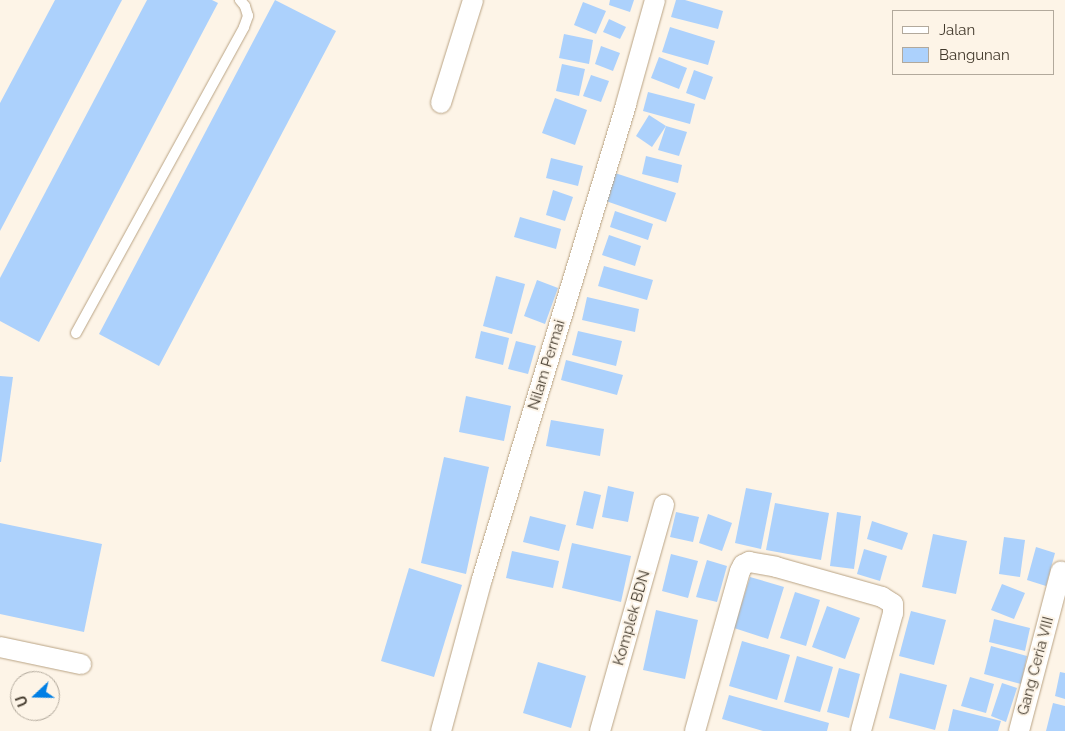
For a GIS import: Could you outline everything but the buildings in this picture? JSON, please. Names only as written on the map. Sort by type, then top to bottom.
[{"type":"street","points":[[441,103],[473,0]]},
{"type":"street","name":"Nilam Permai","points":[[441,731],[482,579],[626,104],[655,0]]},
{"type":"street","name":"Komplek BDN","points":[[600,731],[664,505]]},
{"type":"street","points":[[695,731],[740,571],[743,565],[749,562],[756,562],[882,597],[893,604],[893,613],[861,731]]},
{"type":"street","name":"Gang Ceria VIII","points":[[1019,731],[1061,571]]},
{"type":"street","points":[[0,648],[81,664]]},
{"type":"lane","points":[[76,333],[244,27],[248,16],[245,6],[240,0]]}]
